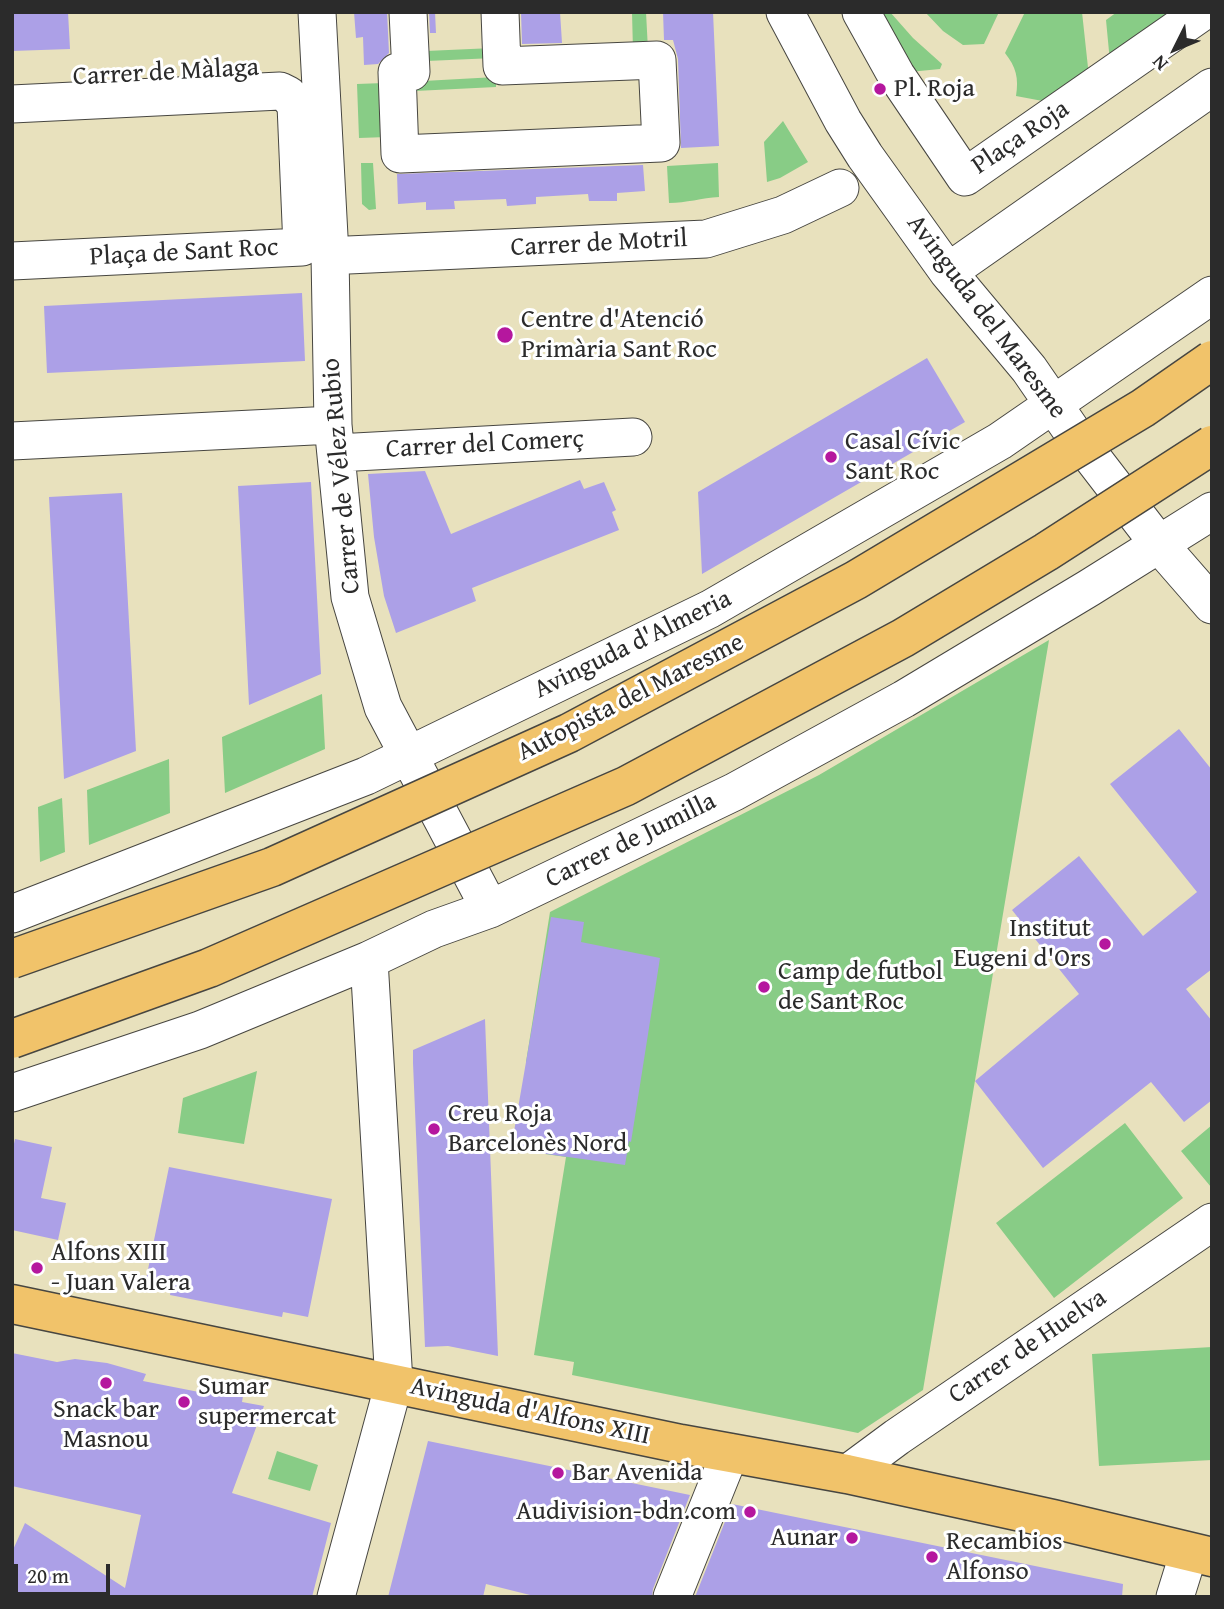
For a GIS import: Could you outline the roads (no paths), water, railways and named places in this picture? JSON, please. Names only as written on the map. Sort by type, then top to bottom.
[{"type":"main road","name":"Autopista del Maresme","points":[[12,959],[272,867],[569,733],[856,580],[1143,408],[1212,360]]},
{"type":"main road","points":[[12,1039],[209,968],[626,786],[903,638],[1046,552],[1212,445]]},
{"type":"main road","name":"Avinguda d'Alfons XIII","points":[[12,1304],[846,1475],[1054,1519],[1200,1554]]},
{"type":"street","name":"Carrer de Vélez Rubio","points":[[317,12],[330,255],[335,439],[350,597],[383,707],[490,909]]},
{"type":"street","points":[[408,12],[411,72],[397,72],[400,154],[661,144],[657,60],[502,66],[500,12]]},
{"type":"street","name":"Avinguda del Maresme","points":[[785,12],[843,121],[948,272],[1021,359],[1071,430],[1158,543],[1212,605]]},
{"type":"street","name":"Plaça Roja","points":[[861,12],[896,75],[965,177],[1202,12]]},
{"type":"street","name":"Carrer de Màlaga","points":[[12,81],[320,68]]},
{"type":"street","points":[[948,272],[1212,87]]},
{"type":"street","name":"Plaça de Sant Roc","points":[[12,104],[280,91],[289,95],[296,105],[302,247],[12,261]]},
{"type":"street","name":"Carrer de Motril","points":[[348,255],[706,239],[783,215],[841,188]]},
{"type":"street","name":"Avinguda d'Almeria","points":[[12,914],[366,776],[710,609],[1000,441],[1212,295]]},
{"type":"street","name":"Carrer del Comerç","points":[[12,441],[634,437]]},
{"type":"street","name":"Carrer de Jumilla","points":[[12,1093],[200,1030],[369,960],[433,929],[490,909],[734,792],[892,706],[1212,512]]},
{"type":"street","points":[[336,1597],[394,1383],[369,960]]},
{"type":"street","name":"Carrer de Huelva","points":[[846,1475],[897,1437],[1212,1222]]},
{"type":"street","points":[[672,1597],[730,1453]]},
{"type":"street","points":[[1175,1597],[1200,1554]]},
{"type":"place","name":"Pl. Roja","points":[[880,89]]},
{"type":"place","name":"Centre d'Atenció Primària Sant Roc","points":[[505,335]]},
{"type":"place","name":"Casal Cívic Sant Roc","points":[[831,457]]},
{"type":"place","name":"Institut Eugeni d'Ors","points":[[1105,944]]},
{"type":"place","name":"Camp de futbol de Sant Roc","points":[[764,987]]},
{"type":"place","name":"Creu Roja Barcelonès Nord","points":[[434,1129]]},
{"type":"place","name":"Alfons XIII - Juan Valera","points":[[37,1268]]},
{"type":"place","name":"Snack bar Masnou","points":[[106,1383]]},
{"type":"place","name":"Sumar supermercat","points":[[184,1402]]},
{"type":"place","name":"Bar Avenida","points":[[558,1473]]},
{"type":"place","name":"Audivision-bdn.com","points":[[750,1512]]},
{"type":"place","name":"Aunar","points":[[852,1538]]},
{"type":"place","name":"Recambios Alfonso","points":[[932,1557]]}]
